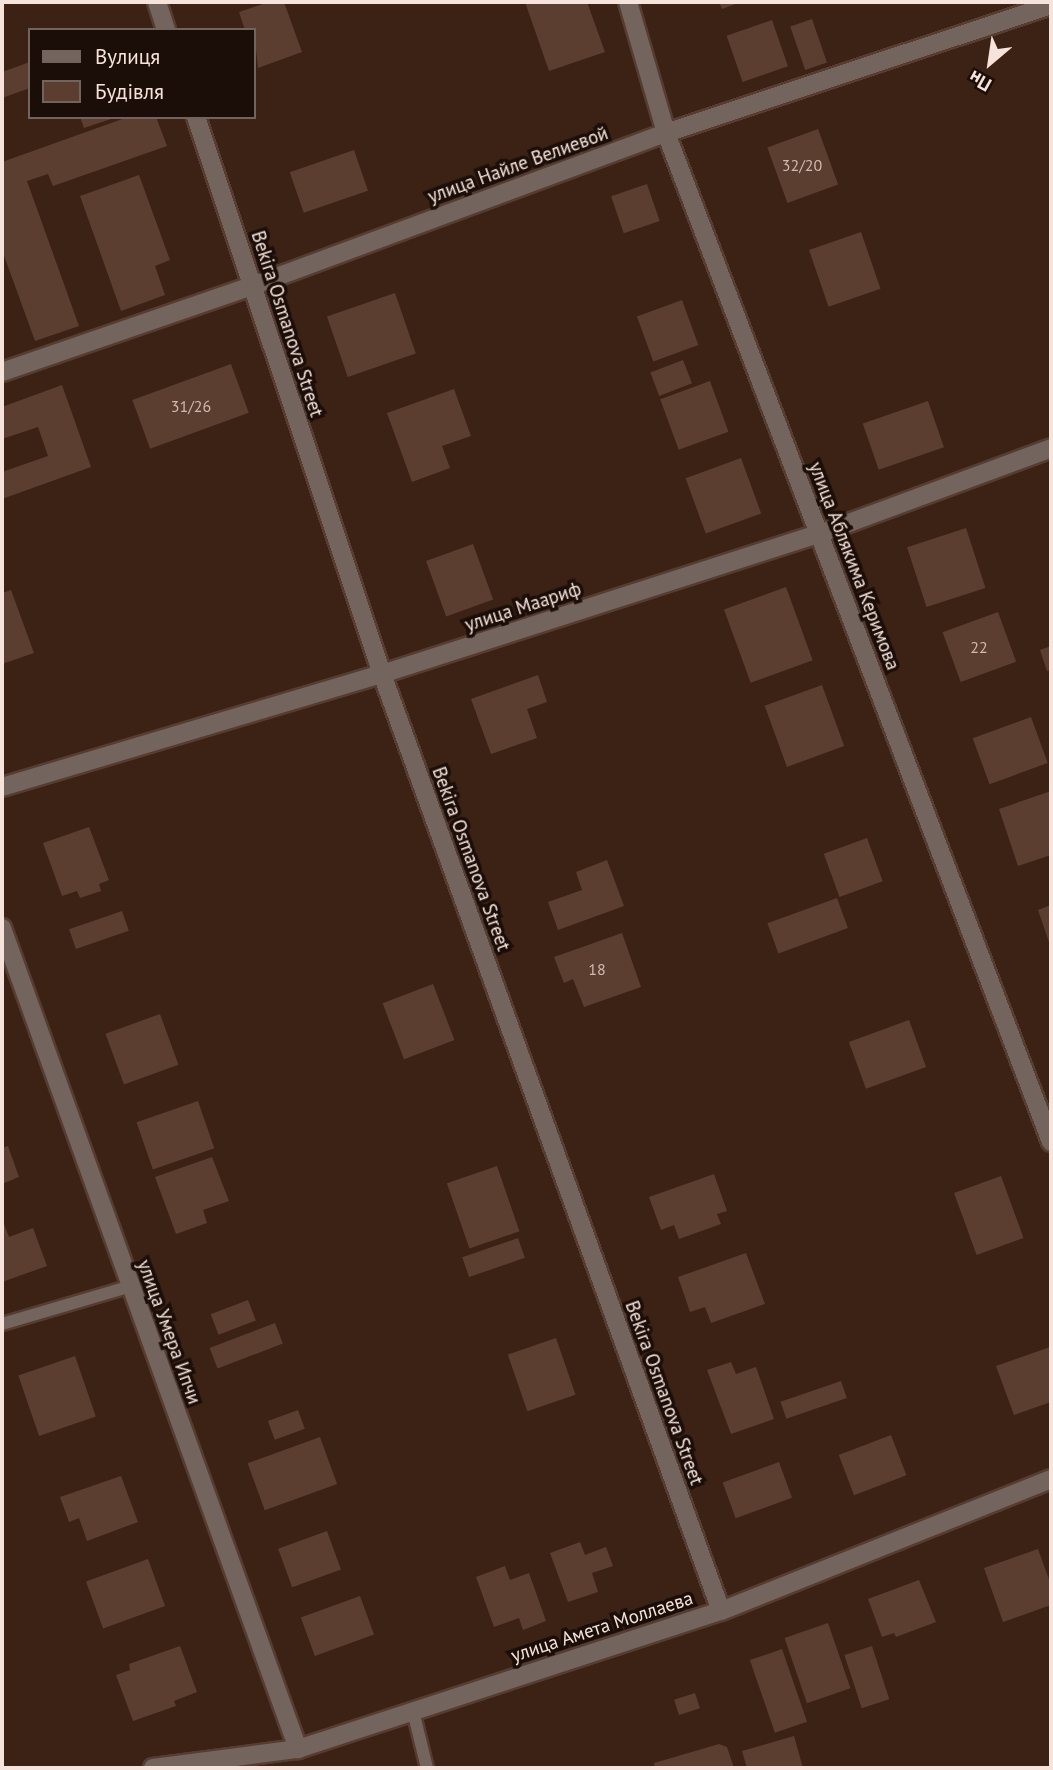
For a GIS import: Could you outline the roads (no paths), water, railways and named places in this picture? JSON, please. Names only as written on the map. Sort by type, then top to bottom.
[{"type":"street","points":[[157,2],[165,28]]},
{"type":"street","name":"улица Аблякима Керимова","points":[[628,2],[666,133],[1051,1142]]},
{"type":"street","name":"улица Найле Велиевой","points":[[2,372],[252,286],[666,133],[1051,5]]},
{"type":"street","name":"Bekira Osmanova Street","points":[[197,119],[382,674],[720,1611]]},
{"type":"street","name":"улица Маариф","points":[[2,787],[382,674],[819,534],[1051,447]]},
{"type":"street","name":"улица Умера Ипчи","points":[[2,928],[298,1749]]},
{"type":"street","name":"улица Амета Моллаева","points":[[153,1768],[298,1749],[720,1611],[1051,1479]]},
{"type":"lane","points":[[2,1324],[131,1286]]},
{"type":"lane","points":[[413,1711],[427,1768]]}]
